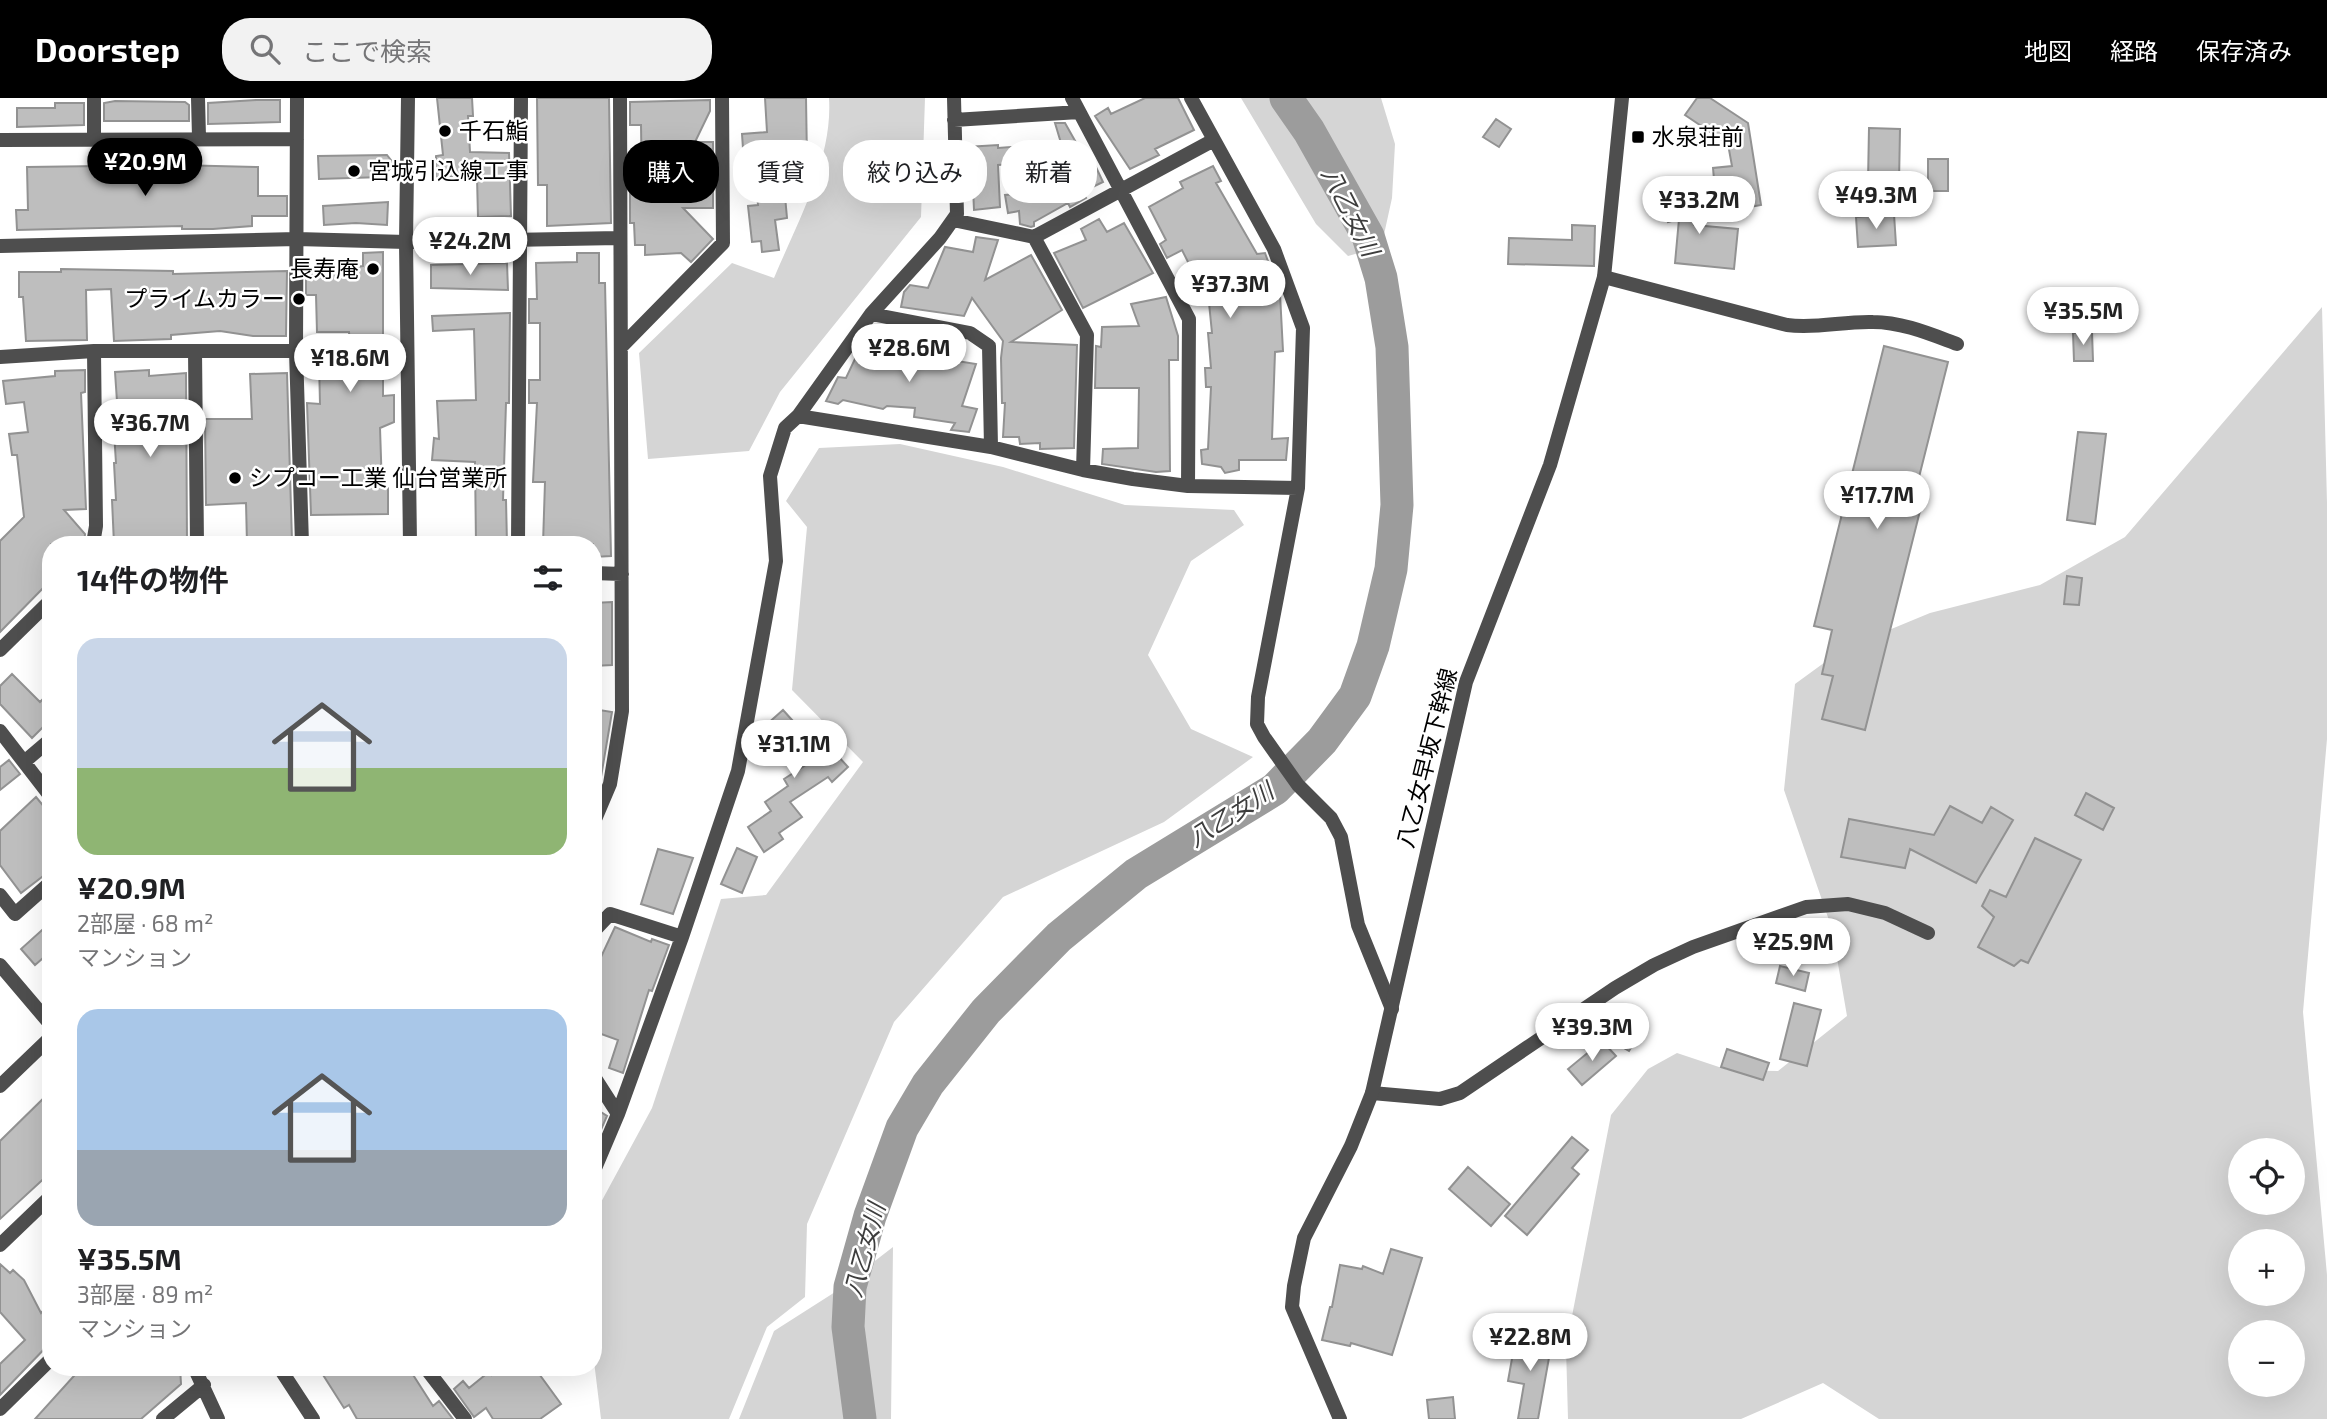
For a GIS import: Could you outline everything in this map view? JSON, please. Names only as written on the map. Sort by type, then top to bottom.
[{"type":"street","points":[[94,98],[94,138]]},
{"type":"street","points":[[198,98],[199,137]]},
{"type":"street","points":[[297,98],[296,351],[302,536]]},
{"type":"street","points":[[408,98],[406,242],[410,536]]},
{"type":"street","points":[[518,536],[521,98]]},
{"type":"street","points":[[602,803],[610,784],[622,711],[620,98]]},
{"type":"street","points":[[622,346],[723,243],[722,98]]},
{"type":"street","points":[[602,1152],[682,937],[738,771],[776,561],[770,476],[785,428],[798,416],[871,314],[957,214],[954,98]]},
{"type":"street","points":[[1072,98],[1189,319],[1188,485]]},
{"type":"street","points":[[1191,98],[1212,141],[1274,249],[1303,328],[1298,488],[1258,696],[1257,724],[1298,785],[1331,818],[1341,837],[1358,925],[1392,1009]]},
{"type":"street","name":"八乙女早坂下幹線","points":[[1340,1419],[1292,1307],[1304,1238],[1351,1146],[1372,1093],[1466,682],[1542,488],[1604,277],[1622,98]]},
{"type":"street","points":[[954,120],[1079,113]]},
{"type":"street","points":[[0,140],[199,137],[297,139]]},
{"type":"street","points":[[953,220],[1034,237],[1212,141]]},
{"type":"street","points":[[1034,237],[1087,335],[1083,470]]},
{"type":"street","points":[[0,246],[297,239],[406,242],[619,239]]},
{"type":"street","points":[[1604,277],[1787,325],[1812,328],[1873,321],[1912,328],[1957,344]]},
{"type":"street","points":[[871,314],[970,333],[989,346],[991,447]]},
{"type":"street","points":[[0,357],[94,351],[296,351]]},
{"type":"street","points":[[94,351],[94,536]]},
{"type":"street","points":[[195,351],[197,536]]},
{"type":"street","points":[[798,416],[991,447],[1083,470],[1188,485],[1298,488]]},
{"type":"street","points":[[602,573],[622,573]]},
{"type":"street","points":[[0,650],[42,609]]},
{"type":"street","points":[[0,732],[42,785]]},
{"type":"street","points":[[24,762],[42,747]]},
{"type":"street","points":[[0,895],[15,914],[42,890]]},
{"type":"street","points":[[1372,1093],[1440,1099],[1460,1093],[1615,988],[1654,965],[1693,947],[1806,906],[1848,904],[1885,913],[1928,933]]},
{"type":"street","points":[[602,922],[610,914],[682,937]]},
{"type":"street","points":[[0,965],[42,1015]]},
{"type":"street","points":[[0,1086],[42,1046]]},
{"type":"street","points":[[602,1089],[618,1114]]},
{"type":"street","points":[[0,1245],[42,1205]]},
{"type":"street","points":[[0,1409],[42,1368]]},
{"type":"street","points":[[199,1376],[218,1419]]},
{"type":"street","points":[[285,1376],[313,1419]]},
{"type":"street","points":[[435,1376],[465,1419]]},
{"type":"street","points":[[163,1419],[204,1385]]},
{"type":"shaded area","points":[[829,98],[925,98],[924,140],[843,140],[843,203],[921,203],[921,217],[780,392],[749,451],[648,459],[639,353],[732,263],[774,278],[807,203],[829,203],[829,140],[826,140]]},
{"type":"shaded area","points":[[1241,98],[1381,98],[1395,144],[1392,198],[1383,239],[1373,249],[1348,256],[1316,224]]},
{"type":"shaded area","points":[[2322,307],[2327,503],[2327,739],[2303,1012],[2327,1275],[2327,1419],[1879,1419],[1823,1383],[1741,1419],[1568,1419],[1566,1347],[1611,1115],[1648,1069],[1677,1053],[1728,1070],[1778,1071],[1847,1016],[1832,929],[1784,790],[1795,684],[1843,649],[1930,613],[2040,585],[2125,537]]},
{"type":"shaded area","points":[[900,444],[1003,467],[1125,505],[1234,510],[1244,525],[1191,561],[1148,655],[1191,729],[1253,757],[1164,822],[1003,897],[894,1022],[807,1224],[805,1297],[767,1327],[729,1419],[601,1419],[596,1376],[602,1376],[602,1200],[652,1108],[721,899],[766,895],[863,762],[792,690],[807,527],[786,501],[819,448]]},
{"type":"shaded area","points":[[893,1247],[891,1419],[739,1419],[774,1331],[832,1294]]},
{"type":"building","points":[[437,98],[472,98],[473,116],[468,116],[470,152],[509,153],[511,216],[478,217],[477,177],[436,177],[436,156],[443,155]]},
{"type":"building","points":[[537,98],[609,98],[611,223],[547,226],[547,185],[538,185]]},
{"type":"building","points":[[765,98],[806,98],[807,140],[742,140],[742,134],[767,132]]},
{"type":"building","points":[[1145,98],[1178,98],[1194,130],[1155,149],[1159,155],[1130,169],[1095,116],[1108,108],[1111,114]]},
{"type":"building","points":[[1697,98],[1710,98],[1748,123],[1761,205],[1739,209],[1736,188],[1715,191],[1713,168],[1732,166],[1728,144],[1685,115]]},
{"type":"building","points":[[280,100],[280,122],[208,124],[208,103]]},
{"type":"building","points":[[710,100],[710,111],[696,140],[641,140],[641,125],[630,125],[630,102]]},
{"type":"building","points":[[185,102],[189,105],[189,121],[104,121],[104,103]]},
{"type":"building","points":[[55,103],[84,103],[84,125],[17,127],[17,108],[55,108]]},
{"type":"building","points":[[1496,119],[1511,129],[1499,147],[1483,137]]},
{"type":"building","points":[[1055,123],[1065,123],[1075,140],[1060,140]]},
{"type":"building","points":[[1869,128],[1900,129],[1899,183],[1868,182]]},
{"type":"building","points":[[998,145],[998,148],[1001,148],[1001,165],[998,165],[1000,207],[974,210],[974,203],[987,203],[987,146]]},
{"type":"building","name":"宮城引込線工事","points":[[387,155],[394,164],[383,177],[319,179],[318,156]]},
{"type":"building","points":[[1928,159],[1948,159],[1948,191],[1928,191]]},
{"type":"building","points":[[1213,166],[1221,181],[1216,183],[1257,254],[1265,253],[1280,294],[1283,351],[1275,352],[1272,439],[1288,438],[1286,460],[1239,460],[1239,470],[1225,473],[1221,467],[1202,464],[1201,450],[1208,449],[1211,387],[1206,387],[1205,368],[1211,368],[1208,333],[1212,333],[1207,283],[1200,286],[1182,250],[1167,258],[1160,244],[1166,240],[1149,207],[1183,188],[1180,182]]},
{"type":"building","points":[[27,167],[258,167],[258,196],[287,196],[287,216],[252,216],[252,226],[213,229],[182,229],[182,226],[17,230],[16,210],[28,210]]},
{"type":"building","points":[[1097,169],[1103,182],[1097,185]]},
{"type":"building","points":[[1681,186],[1694,225],[1738,229],[1734,269],[1675,263],[1679,219],[1668,222],[1659,193]]},
{"type":"building","points":[[388,202],[387,225],[324,225],[323,206]]},
{"type":"building","points":[[630,203],[713,203],[713,208],[683,208],[713,239],[691,262],[681,253],[645,255],[645,245],[635,245],[634,223],[630,223]]},
{"type":"building","points":[[786,203],[787,218],[775,220],[779,250],[762,252],[761,241],[752,242],[748,206]]},
{"type":"building","points":[[1006,203],[1068,203],[1034,222],[1031,227],[1020,224],[1019,211],[1008,213]]},
{"type":"building","points":[[1894,214],[1896,245],[1858,247],[1856,217]]},
{"type":"building","points":[[1099,219],[1107,232],[1124,223],[1153,273],[1083,308],[1054,253],[1086,240],[1081,229]]},
{"type":"building","points":[[1572,225],[1595,226],[1594,266],[1508,264],[1509,238],[1572,240]]},
{"type":"building","points":[[976,237],[998,240],[985,280],[1031,255],[1062,310],[1011,342],[1077,345],[1074,448],[1040,449],[1040,443],[1020,444],[1019,437],[1003,437],[1003,341],[972,298],[964,316],[901,307],[904,292],[910,285],[928,288],[945,247],[973,252]]},
{"type":"building","points":[[383,252],[383,396],[394,395],[394,422],[380,428],[382,488],[388,488],[388,514],[311,515],[307,403],[320,404],[319,361],[351,360],[349,332],[317,332],[316,295],[306,295],[306,272],[363,266],[363,253]]},
{"type":"building","points":[[577,253],[599,253],[599,283],[605,283],[611,556],[602,556],[602,536],[543,536],[545,482],[533,482],[537,403],[529,403],[529,380],[540,380],[540,323],[529,323],[529,299],[537,299],[536,263],[577,262]]},
{"type":"building","points":[[507,263],[508,290],[431,288],[431,265]]},
{"type":"building","points":[[61,269],[173,271],[173,274],[287,271],[286,336],[253,336],[220,331],[171,335],[171,339],[114,341],[111,289],[86,290],[87,340],[26,341],[23,297],[19,297],[19,272],[61,272]]},
{"type":"building","points":[[1166,297],[1178,336],[1178,360],[1169,360],[1170,471],[1156,472],[1102,464],[1103,449],[1138,448],[1139,388],[1095,388],[1096,346],[1101,347],[1102,327],[1139,326],[1131,304]]},
{"type":"building","points":[[510,313],[509,403],[506,403],[503,500],[506,500],[507,536],[476,536],[475,462],[432,460],[434,438],[439,439],[437,401],[476,400],[474,329],[433,331],[432,316]]},
{"type":"building","points":[[2092,332],[2093,361],[2074,361],[2073,333]]},
{"type":"building","points":[[863,342],[934,352],[932,357],[976,364],[962,406],[977,409],[969,432],[951,430],[955,423],[914,417],[915,408],[887,406],[883,409],[843,400],[838,404],[826,401],[838,377],[846,378]]},
{"type":"building","points":[[1884,346],[1948,362],[1915,493],[1924,495],[1865,730],[1822,719],[1833,676],[1822,674],[1832,630],[1814,626]]},
{"type":"building","points":[[85,370],[85,392],[81,393],[86,509],[64,510],[85,536],[42,536],[42,589],[0,632],[0,541],[24,517],[17,455],[12,455],[9,434],[28,432],[24,402],[6,404],[3,381],[55,376],[55,371]]},
{"type":"building","points":[[149,370],[149,376],[186,373],[187,536],[114,536],[112,500],[116,500],[116,463],[113,416],[118,416],[115,372]]},
{"type":"building","points":[[287,373],[292,536],[247,536],[246,503],[206,505],[205,419],[252,419],[250,374]]},
{"type":"building","points":[[2078,432],[2106,434],[2095,524],[2067,520]]},
{"type":"building","points":[[2067,576],[2082,578],[2079,605],[2064,604]]},
{"type":"building","points":[[612,602],[612,665],[602,666],[602,603]]},
{"type":"building","points":[[12,674],[40,702],[42,700],[42,728],[32,738],[0,704],[0,686]]},
{"type":"building","points":[[602,710],[612,712],[602,771]]},
{"type":"building","points":[[783,710],[820,751],[827,744],[848,767],[832,782],[828,777],[790,802],[802,817],[779,833],[783,839],[764,852],[748,827],[771,811],[765,802],[788,786],[784,779],[804,766],[766,725]]},
{"type":"building","points":[[9,760],[20,774],[0,790],[0,767]]},
{"type":"building","points":[[2086,793],[2114,808],[2103,830],[2075,815]]},
{"type":"building","points":[[36,797],[42,804],[42,877],[21,893],[0,865],[0,831]]},
{"type":"building","points":[[1950,806],[1982,823],[1991,807],[2013,820],[1976,883],[1910,849],[1905,868],[1841,857],[1849,819],[1934,835]]},
{"type":"building","points":[[2035,838],[2081,860],[2028,963],[2021,960],[2014,966],[1978,947],[1994,917],[1982,906],[1990,890],[2006,897]]},
{"type":"building","points":[[737,848],[757,857],[742,893],[721,884]]},
{"type":"building","points":[[658,849],[693,858],[673,914],[641,904]]},
{"type":"building","points":[[615,927],[651,942],[652,939],[669,945],[652,991],[649,990],[623,1073],[609,1068],[618,1040],[602,1034],[602,955]]},
{"type":"building","points":[[42,930],[42,959],[35,965],[21,949]]},
{"type":"building","points":[[1780,966],[1809,973],[1805,991],[1776,983]]},
{"type":"building","points":[[1794,1003],[1821,1010],[1807,1066],[1780,1059]]},
{"type":"building","points":[[1632,1014],[1646,1023],[1629,1051],[1615,1043]]},
{"type":"building","points":[[1602,1041],[1616,1056],[1582,1085],[1568,1069]]},
{"type":"building","points":[[1727,1049],[1769,1063],[1763,1080],[1721,1067]]},
{"type":"building","points":[[42,1100],[42,1180],[0,1219],[0,1141]]},
{"type":"building","points":[[602,1113],[607,1116],[602,1127]]},
{"type":"building","points":[[1572,1137],[1588,1150],[1572,1168],[1579,1174],[1527,1235],[1505,1216]]},
{"type":"building","points":[[1468,1167],[1510,1204],[1491,1226],[1449,1189]]},
{"type":"building","points":[[1391,1249],[1422,1258],[1392,1355],[1351,1343],[1350,1346],[1322,1340],[1340,1265],[1362,1269],[1363,1266],[1383,1274]]},
{"type":"building","points":[[0,1264],[10,1273],[13,1270],[24,1280],[42,1312],[42,1351],[0,1395],[0,1364],[25,1340],[0,1312]]},
{"type":"building","points":[[1516,1336],[1552,1341],[1538,1419],[1518,1419],[1524,1384],[1508,1381]]},
{"type":"building","points":[[74,1376],[181,1376],[181,1384],[141,1419],[35,1419]]},
{"type":"building","points":[[324,1376],[414,1376],[433,1406],[439,1401],[453,1419],[357,1419],[349,1405],[344,1408]]},
{"type":"building","points":[[484,1376],[541,1376],[561,1404],[540,1419],[493,1419],[486,1408],[474,1417],[454,1389],[463,1381],[469,1388]]},
{"type":"building","points":[[1453,1397],[1455,1419],[1429,1419],[1427,1400]]},
{"type":"waterway","name":"八乙女川","points":[[860,1419],[848,1327],[850,1287],[870,1216],[902,1128],[928,1084],[986,1011],[1059,937],[1136,874],[1275,789],[1322,741],[1355,696],[1373,646],[1391,569],[1397,505],[1392,347],[1381,278],[1368,236],[1309,131],[1286,98]]},
{"type":"place","name":"千石鮨","points":[[445,131]]},
{"type":"place","name":"水泉荘前","points":[[1638,137]]},
{"type":"place","name":"宮城引込線工事","points":[[354,171]]},
{"type":"place","name":"長寿庵","points":[[373,269]]},
{"type":"place","name":"プライムカラー","points":[[299,299]]},
{"type":"place","name":"シプコー工業 仙台営業所","points":[[235,478]]}]
